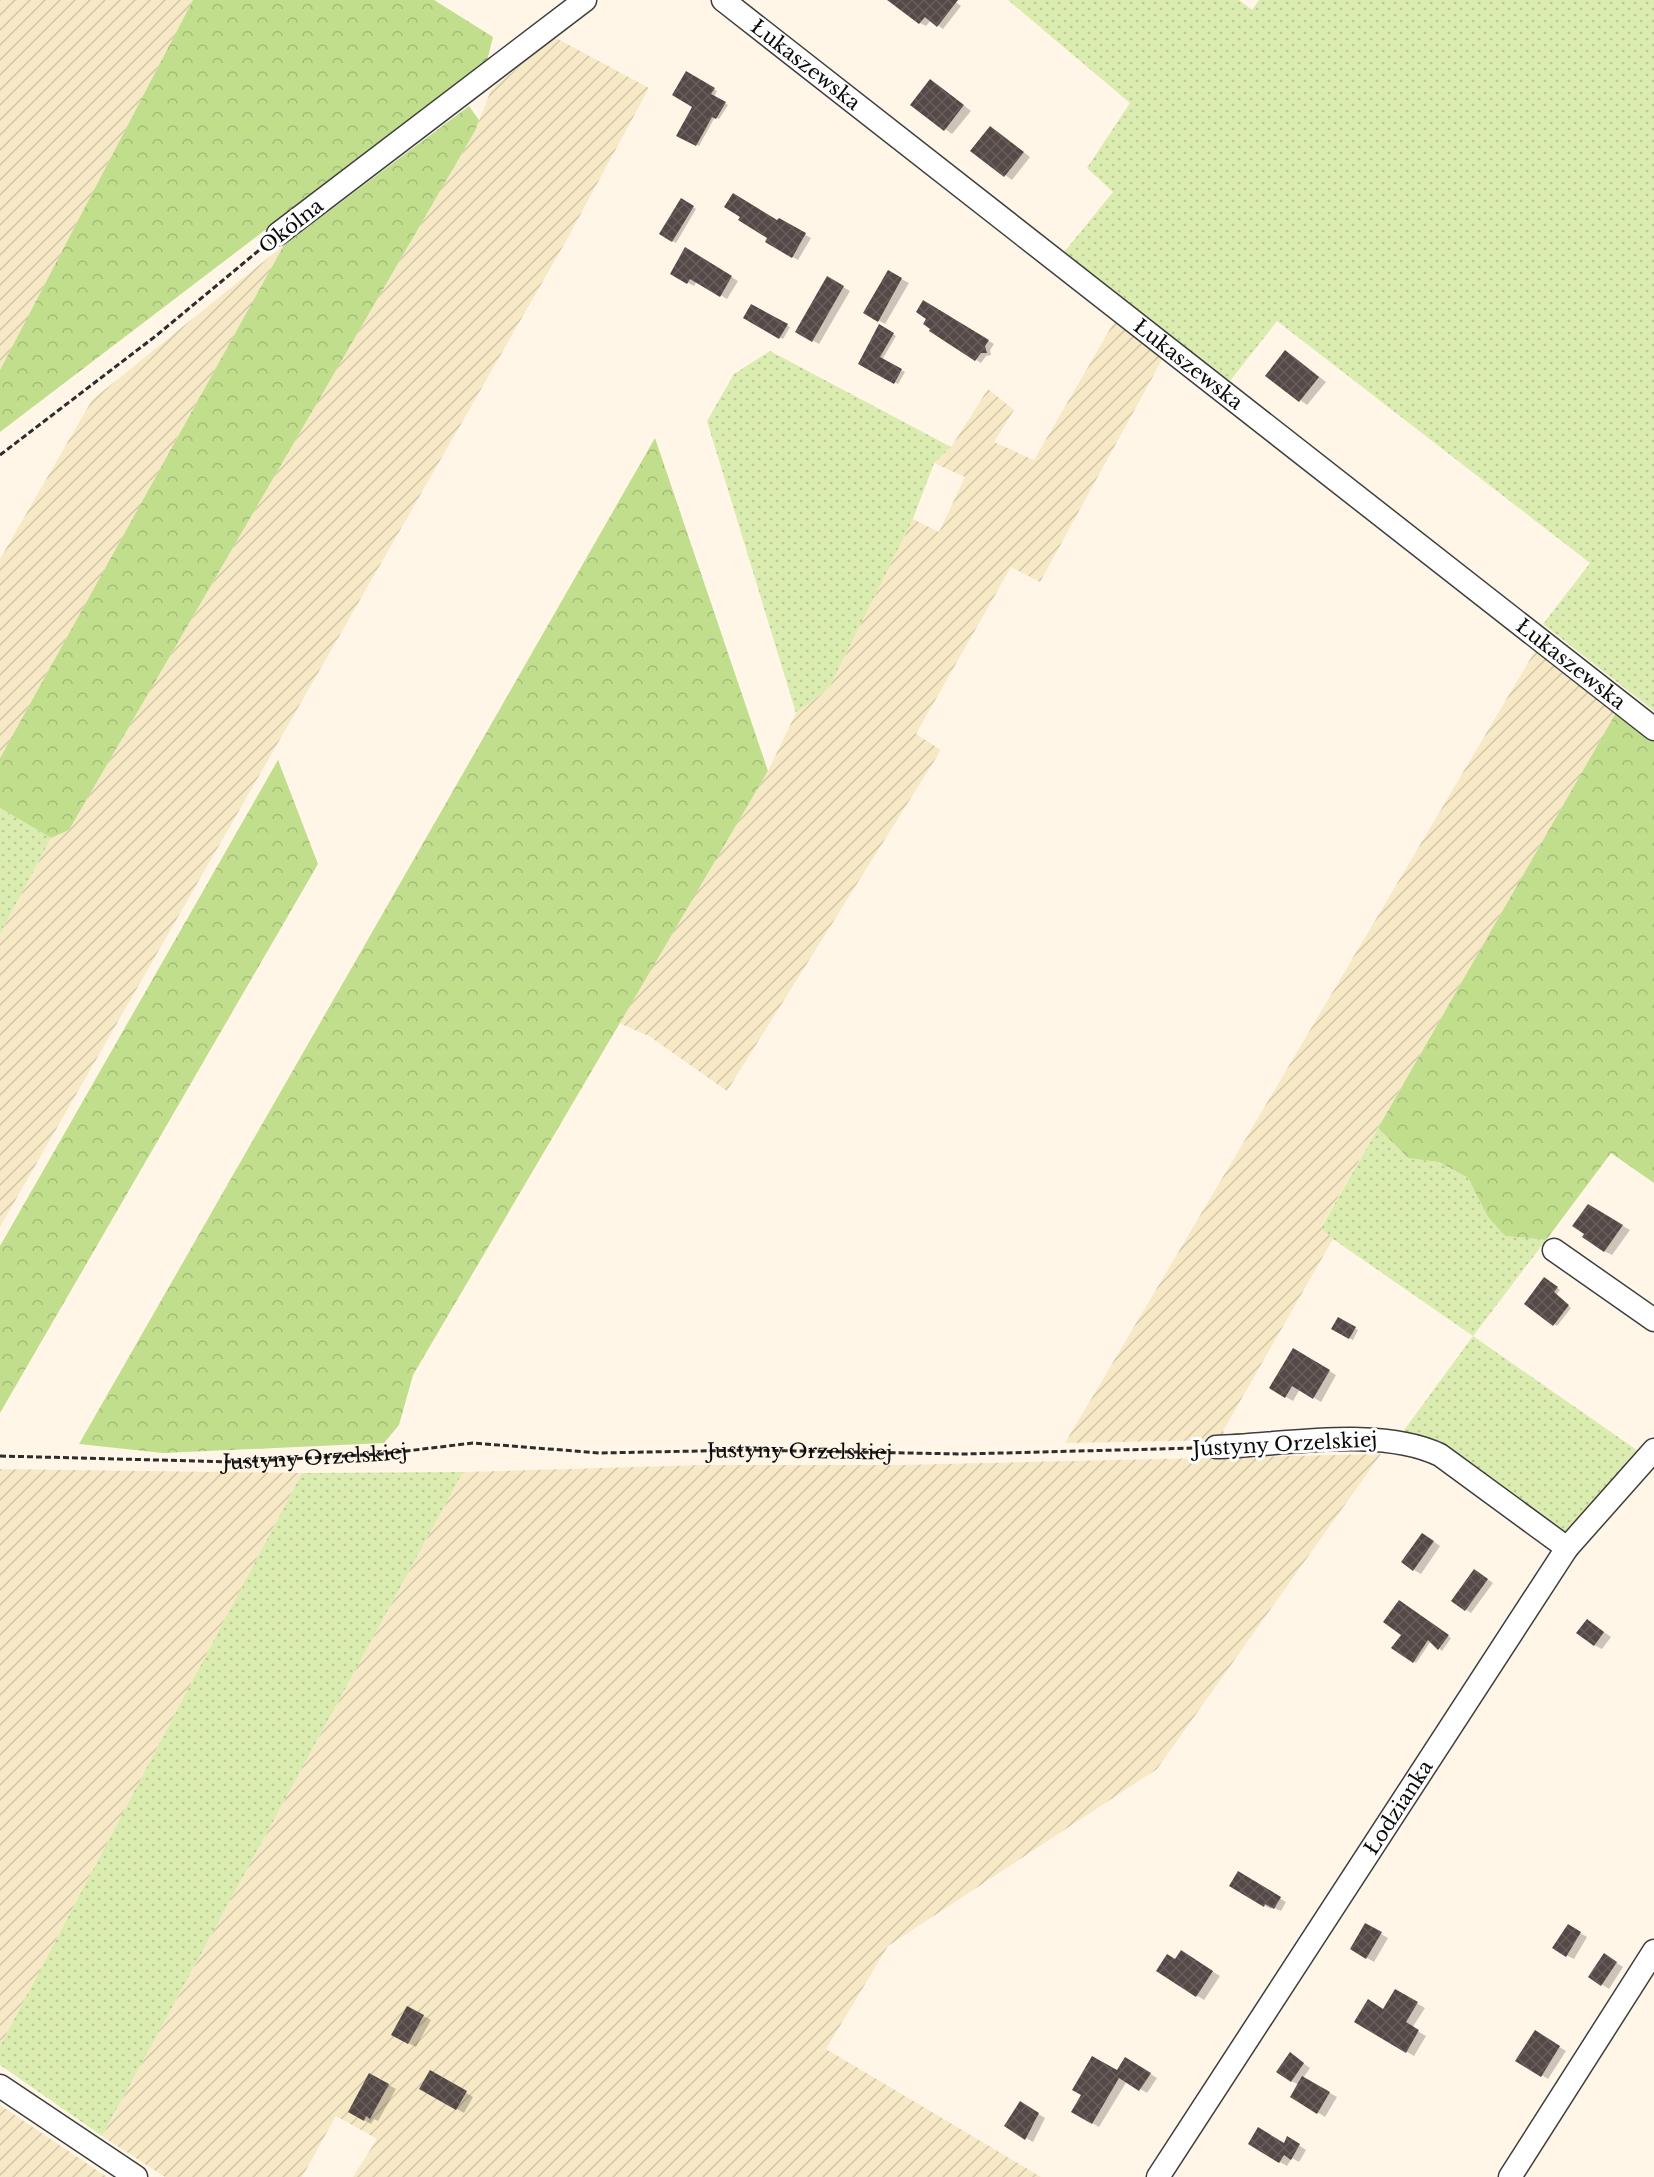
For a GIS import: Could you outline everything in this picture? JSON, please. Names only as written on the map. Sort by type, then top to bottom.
[{"type":"street","name":"Okólna","points":[[278,234],[585,0]]},
{"type":"street","name":"Łukaszewska","points":[[723,0],[1654,729]]},
{"type":"street","points":[[1554,1250],[1654,1320]]},
{"type":"street","name":"Justyny Orzelskiej","points":[[1215,1447],[1367,1439],[1416,1444],[1440,1455],[1567,1548]]},
{"type":"street","name":"Łodzianka","points":[[1158,2177],[1567,1548],[1654,1450]]},
{"type":"street","points":[[1510,2177],[1654,1951]]},
{"type":"street","points":[[0,2086],[136,2177]]},
{"type":"path","name":"Okólna","points":[[0,455],[157,335],[278,234]]},
{"type":"path","name":"Justyny Orzelskiej","points":[[0,1456],[108,1461],[236,1462],[381,1454],[473,1443],[600,1453],[747,1450],[963,1454],[1110,1452],[1215,1447]]},
{"type":"shaded area","points":[[0,0],[193,0],[0,370]]},
{"type":"shaded area","points":[[554,37],[649,88],[566,241],[0,1227],[0,934],[51,838],[69,830],[475,131],[491,90]]},
{"type":"shaded area","points":[[284,245],[0,758],[0,559],[92,400]]},
{"type":"shaded area","points":[[1117,317],[1163,358],[1040,582],[1011,567],[916,734],[941,750],[727,1091],[649,1036],[619,1023],[768,771],[796,713],[829,688],[913,519],[939,532],[965,477],[934,463],[951,447],[988,389],[1014,410],[994,442],[1034,460]]},
{"type":"shaded area","points":[[1535,651],[1617,711],[1321,1227],[1333,1239],[1223,1431],[1228,1440],[1065,1443]]},
{"type":"shaded area","points":[[1381,1454],[1157,1769],[888,1946],[826,2049],[1041,2177],[353,2177],[377,2139],[336,2116],[302,2177],[165,2177],[102,2136],[463,1472],[703,1465],[899,1465]]},
{"type":"shaded area","points":[[0,1469],[302,1473],[0,2046]]},
{"type":"shaded area","points":[[0,2105],[107,2177],[0,2177]]},
{"type":"green space","points":[[193,0],[434,0],[493,37],[487,61],[0,432],[0,370]]},
{"type":"green space","points":[[1008,0],[1239,0],[1252,10],[1259,0],[1654,0],[1654,711],[1543,624],[1590,563],[1277,321],[1230,381],[1061,256],[1113,192],[1087,168],[1130,103]]},
{"type":"green space","points":[[469,106],[479,120],[475,131],[69,830],[51,838],[0,808],[0,758],[284,245]]},
{"type":"green space","points":[[770,351],[951,447],[934,463],[913,519],[829,688],[796,713],[707,421],[734,374]]},
{"type":"green space","points":[[655,438],[768,771],[413,1375],[399,1425],[384,1443],[163,1453],[79,1444]]},
{"type":"green space","points":[[1617,711],[1654,741],[1654,1183],[1611,1153],[1546,1240],[1505,1236],[1488,1217],[1468,1178],[1439,1162],[1408,1158],[1378,1128]]},
{"type":"green space","points":[[278,760],[318,864],[0,1413],[0,1246]]},
{"type":"green space","points":[[0,808],[51,838],[0,934]]},
{"type":"green space","points":[[1378,1128],[1408,1158],[1439,1162],[1468,1178],[1488,1217],[1505,1236],[1546,1240],[1473,1336],[1333,1239],[1321,1228]]},
{"type":"green space","points":[[1473,1336],[1641,1453],[1573,1530],[1560,1532],[1437,1442],[1422,1436],[1402,1433]]},
{"type":"green space","points":[[463,1472],[102,2136],[0,2065],[0,2046],[302,1473]]},
{"type":"building","points":[[887,0],[958,0],[937,27],[925,17],[919,24]]},
{"type":"building","points":[[686,71],[715,88],[711,94],[726,102],[716,119],[712,117],[696,146],[676,136],[692,107],[672,95]]},
{"type":"building","points":[[930,79],[964,105],[944,131],[910,105]]},
{"type":"building","points":[[990,126],[1024,152],[1004,177],[970,151]]},
{"type":"building","points":[[733,193],[777,220],[779,218],[806,233],[792,258],[765,242],[767,238],[738,220],[740,217],[724,207]]},
{"type":"building","points":[[681,198],[694,206],[672,242],[659,234]]},
{"type":"building","points":[[685,247],[732,276],[720,297],[690,279],[687,284],[670,274]]},
{"type":"building","points":[[888,270],[902,278],[878,322],[863,313]]},
{"type":"building","points":[[827,276],[844,286],[812,342],[795,332]]},
{"type":"building","points":[[923,300],[989,340],[985,346],[987,353],[981,353],[975,361],[929,331],[930,329],[923,324],[926,319],[916,312]]},
{"type":"building","points":[[751,304],[788,324],[779,339],[743,318]]},
{"type":"building","points":[[879,324],[894,333],[880,357],[902,369],[894,384],[858,364]]},
{"type":"building","points":[[1285,350],[1319,377],[1299,402],[1265,376]]},
{"type":"building","points":[[1588,1204],[1623,1225],[1604,1252],[1582,1237],[1584,1234],[1572,1226]]},
{"type":"building","points":[[1544,1277],[1558,1287],[1554,1292],[1569,1305],[1553,1326],[1524,1304]]},
{"type":"building","points":[[1338,1317],[1356,1327],[1349,1339],[1331,1329]]},
{"type":"building","points":[[1293,1348],[1330,1370],[1313,1399],[1292,1386],[1285,1398],[1269,1388]]},
{"type":"building","points":[[1422,1533],[1434,1541],[1413,1571],[1401,1562]]},
{"type":"building","points":[[1474,1569],[1488,1579],[1465,1611],[1451,1601]]},
{"type":"building","points":[[1399,1600],[1449,1635],[1438,1650],[1428,1640],[1413,1663],[1391,1648],[1401,1635],[1383,1622]]},
{"type":"building","points":[[1587,1619],[1604,1632],[1594,1646],[1576,1633]]},
{"type":"building","points":[[1238,1871],[1281,1897],[1274,1909],[1265,1904],[1264,1907],[1229,1886]]},
{"type":"building","points":[[1365,1923],[1382,1932],[1366,1959],[1350,1949]]},
{"type":"building","points":[[1568,1924],[1581,1932],[1566,1957],[1552,1948]]},
{"type":"building","points":[[1181,1950],[1213,1971],[1196,1997],[1156,1971],[1167,1954],[1175,1959]]},
{"type":"building","points":[[1604,1953],[1617,1962],[1601,1986],[1588,1977]]},
{"type":"building","points":[[1395,1989],[1418,2002],[1406,2022],[1419,2030],[1406,2053],[1354,2022],[1368,1999],[1383,2009]]},
{"type":"building","points":[[407,2006],[424,2015],[408,2044],[391,2035]]},
{"type":"building","points":[[1535,2030],[1560,2046],[1541,2077],[1515,2061]]},
{"type":"building","points":[[1290,2052],[1304,2063],[1291,2082],[1276,2072]]},
{"type":"building","points":[[1092,2056],[1117,2070],[1125,2057],[1151,2073],[1139,2091],[1119,2078],[1092,2124],[1071,2112],[1081,2095],[1072,2090]]},
{"type":"building","points":[[430,2070],[467,2091],[456,2110],[419,2089]]},
{"type":"building","points":[[369,2073],[389,2084],[370,2119],[366,2116],[364,2121],[348,2112]]},
{"type":"building","points":[[1302,2076],[1330,2092],[1317,2114],[1290,2097]]},
{"type":"building","points":[[1020,2101],[1039,2113],[1025,2140],[1004,2126]]},
{"type":"building","points":[[1258,2127],[1284,2143],[1287,2136],[1300,2144],[1291,2160],[1284,2155],[1279,2163],[1248,2144]]}]
